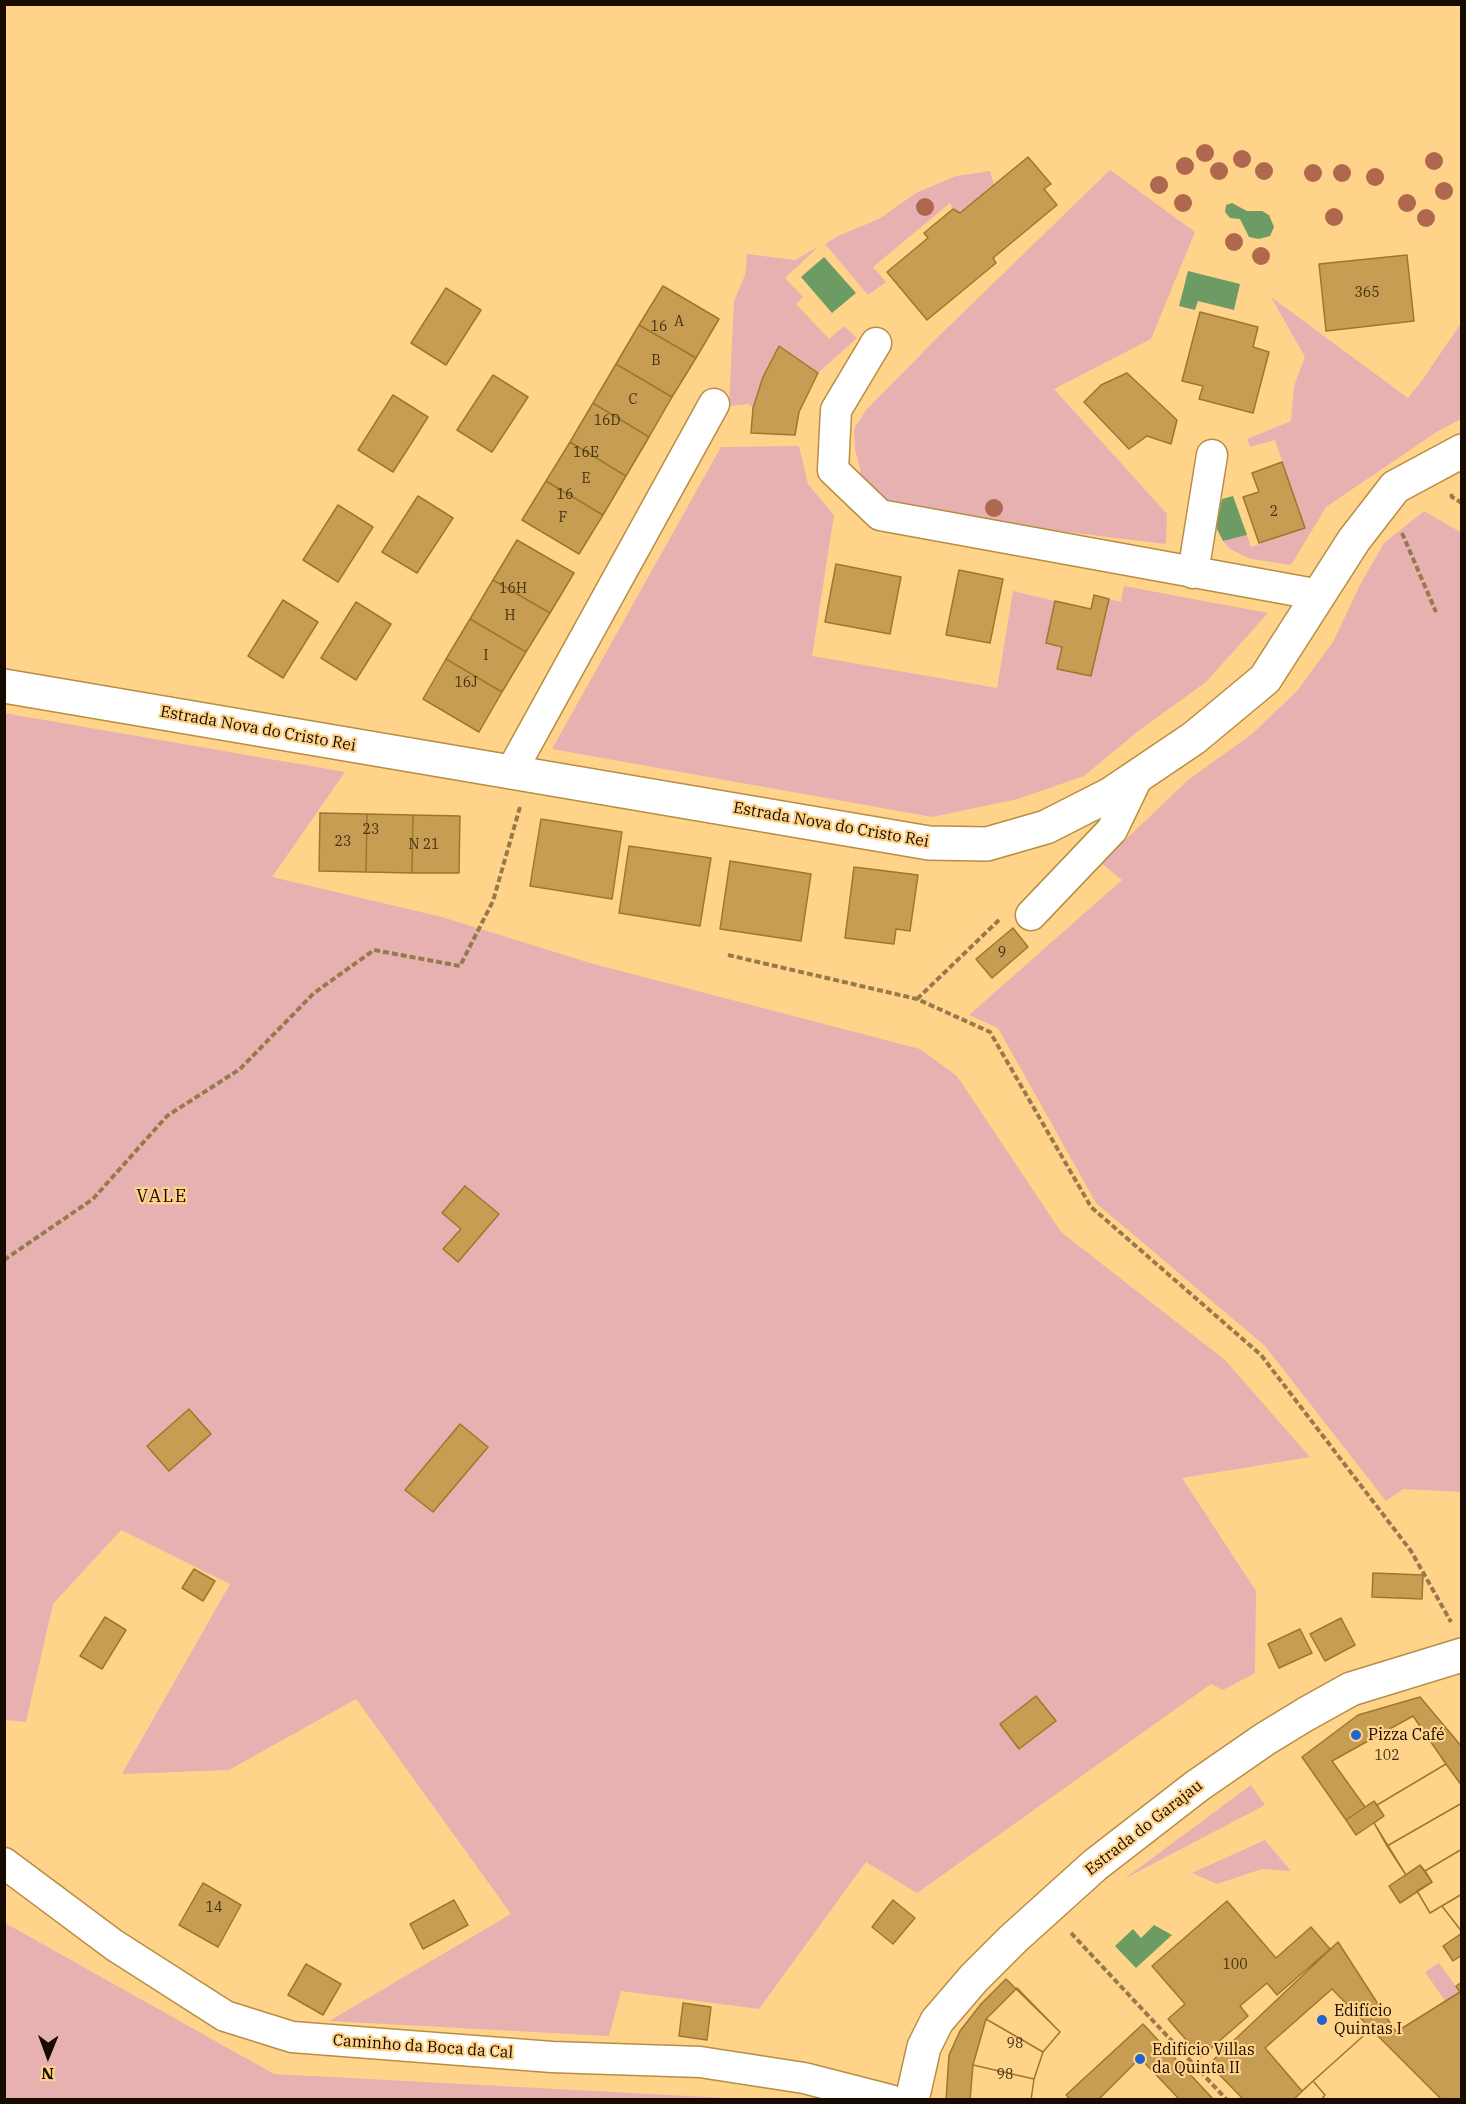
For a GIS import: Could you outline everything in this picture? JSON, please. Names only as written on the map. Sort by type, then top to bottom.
[{"type":"street","points":[[876,343],[836,410],[833,470],[880,514],[1320,595]]},
{"type":"street","points":[[520,773],[714,404]]},
{"type":"street","name":"Estrada Nova do Cristo Rei","points":[[4,686],[929,843],[987,844],[1046,827],[1111,794],[1194,738],[1265,679],[1354,540],[1395,487],[1461,451]]},
{"type":"street","points":[[1193,573],[1212,455]]},
{"type":"street","points":[[1031,915],[1112,830],[1138,776]]},
{"type":"street","name":"Estrada do Garajau","points":[[912,2100],[924,2047],[937,2021],[974,1978],[1005,1947],[1046,1907],[1095,1865],[1197,1786],[1306,1714],[1351,1689],[1461,1655]]},
{"type":"street","name":"Caminho da Boca da Cal","points":[[4,1863],[114,1945],[225,2016],[292,2037],[552,2057],[700,2062],[804,2078],[890,2100]]},
{"type":"path","points":[[1452,497],[1461,503]]},
{"type":"path","points":[[1399,528],[1436,612]]},
{"type":"path","points":[[4,1260],[93,1199],[167,1116],[240,1069],[314,993],[374,950],[460,966],[493,901],[520,773]]},
{"type":"path","points":[[728,955],[917,999],[990,1032],[1091,1207],[1261,1355],[1411,1551],[1452,1623]]},
{"type":"path","points":[[1070,1932],[1227,2100]]},
{"type":"shaded area","points":[[1110,170],[1195,232],[1151,339],[1054,389],[1167,514],[1166,544],[894,511],[877,497],[862,477],[855,449],[854,429],[866,410]]},
{"type":"shaded area","points":[[990,171],[994,185],[960,213],[953,209],[950,203],[873,267],[886,282],[868,295],[825,244],[879,219],[916,193],[956,176]]},
{"type":"shaded area","points":[[1232,203],[1247,211],[1262,211],[1269,215],[1274,227],[1270,236],[1259,239],[1249,237],[1240,219],[1230,218],[1225,212],[1226,205]]},
{"type":"shaded area","points":[[819,246],[785,278],[803,297],[796,304],[829,339],[844,326],[857,338],[818,373],[779,346],[763,377],[753,408],[749,404],[729,406],[734,301],[745,275],[747,254],[795,260]]},
{"type":"shaded area","points":[[824,257],[856,293],[832,313],[801,277]]},
{"type":"shaded area","points":[[1188,271],[1240,284],[1234,310],[1198,301],[1195,310],[1179,306]]},
{"type":"shaded area","points":[[1271,297],[1408,398],[1461,323],[1461,419],[1438,431],[1326,507],[1291,565],[1251,559],[1230,549],[1223,541],[1247,535],[1251,547],[1305,528],[1275,440],[1250,447],[1247,439],[1291,421],[1294,386],[1305,357]]},
{"type":"shaded area","points":[[799,446],[808,484],[834,515],[812,656],[997,688],[1013,591],[1055,601],[1046,643],[1062,647],[1057,668],[1091,676],[1109,599],[1121,602],[1124,586],[1268,613],[1206,682],[1141,729],[1084,776],[1018,799],[932,817],[552,749],[721,447]]},
{"type":"shaded area","points":[[1233,496],[1247,535],[1223,541],[1216,527],[1222,499]]},
{"type":"shaded area","points":[[1424,511],[1462,533],[1462,1492],[1403,1489],[1386,1501],[1265,1346],[1096,1203],[998,1028],[969,1015],[1122,880],[1101,863],[1188,780],[1252,734],[1297,691],[1333,642],[1360,585],[1384,543]]},
{"type":"shaded area","points":[[4,713],[345,772],[272,877],[442,917],[590,963],[920,1049],[957,1076],[1061,1232],[1225,1360],[1310,1457],[1182,1478],[1256,1591],[1255,1673],[1223,1690],[1211,1684],[917,1893],[866,1862],[759,2009],[621,1991],[609,2036],[329,2021],[511,1914],[356,1699],[229,1770],[122,1774],[230,1584],[121,1530],[53,1604],[26,1722],[5,1720]]},
{"type":"shaded area","points":[[1251,1785],[1265,1805],[1124,1879]]},
{"type":"shaded area","points":[[1265,1840],[1291,1871],[1262,1869],[1217,1884],[1192,1873]]},
{"type":"shaded area","points":[[5,1923],[274,2074],[745,2099],[5,2099]]},
{"type":"shaded area","points":[[1154,1925],[1172,1935],[1136,1968],[1115,1946],[1133,1929],[1141,1938]]},
{"type":"shaded area","points":[[1439,1963],[1460,1992],[1446,2002],[1425,1972]]},
{"type":"building","points":[[1028,157],[1051,184],[1044,189],[1057,205],[993,258],[996,263],[927,320],[887,272],[928,238],[924,233],[953,209],[960,213]]},
{"type":"building","points":[[1407,255],[1414,321],[1326,331],[1319,264]]},
{"type":"building","points":[[663,286],[719,319],[696,358],[639,325]]},
{"type":"building","points":[[446,288],[481,310],[446,365],[411,343]]},
{"type":"building","points":[[1200,312],[1258,327],[1253,347],[1269,352],[1253,413],[1199,399],[1203,386],[1182,381]]},
{"type":"building","points":[[639,325],[696,358],[672,397],[616,364]]},
{"type":"building","points":[[779,346],[818,373],[799,412],[795,435],[751,433],[753,408],[763,377]]},
{"type":"building","points":[[616,364],[672,397],[649,437],[593,403]]},
{"type":"building","points":[[1127,373],[1177,420],[1171,444],[1147,436],[1129,449],[1084,402],[1101,385]]},
{"type":"building","points":[[493,375],[528,397],[492,452],[457,430]]},
{"type":"building","points":[[393,395],[428,417],[393,472],[358,450]]},
{"type":"building","points":[[593,403],[649,437],[626,476],[570,442]]},
{"type":"building","points":[[570,442],[626,476],[603,515],[546,481]]},
{"type":"building","points":[[1282,462],[1305,528],[1259,543],[1243,497],[1259,492],[1252,473]]},
{"type":"building","points":[[546,481],[603,515],[579,554],[522,520]]},
{"type":"building","points":[[418,496],[453,518],[417,573],[382,552]]},
{"type":"building","points":[[338,505],[373,527],[338,582],[303,560]]},
{"type":"building","points":[[517,540],[574,573],[550,613],[493,580]]},
{"type":"building","points":[[836,564],[901,577],[890,634],[825,622]]},
{"type":"building","points":[[959,570],[1003,579],[990,643],[946,635]]},
{"type":"building","points":[[493,580],[550,613],[526,652],[470,619]]},
{"type":"building","points":[[1094,595],[1109,599],[1091,676],[1057,669],[1062,647],[1046,643],[1055,601],[1091,609]]},
{"type":"building","points":[[283,600],[318,622],[283,678],[248,656]]},
{"type":"building","points":[[356,602],[391,624],[356,680],[321,658]]},
{"type":"building","points":[[470,619],[526,652],[502,692],[446,659]]},
{"type":"building","points":[[446,659],[502,692],[479,732],[423,699]]},
{"type":"building","points":[[320,813],[367,814],[366,872],[319,871]]},
{"type":"building","points":[[367,814],[413,815],[412,873],[366,872]]},
{"type":"building","points":[[413,815],[460,816],[459,873],[412,873]]},
{"type":"building","points":[[541,819],[622,832],[612,899],[530,886]]},
{"type":"building","points":[[629,846],[711,858],[700,926],[619,913]]},
{"type":"building","points":[[730,861],[811,874],[801,941],[720,929]]},
{"type":"building","points":[[854,867],[918,875],[910,931],[896,929],[894,944],[845,938]]},
{"type":"building","points":[[1013,928],[1028,947],[992,978],[976,959]]},
{"type":"building","points":[[465,1186],[499,1214],[458,1262],[443,1249],[461,1229],[442,1213]]},
{"type":"building","points":[[189,1409],[211,1434],[169,1471],[147,1446]]},
{"type":"building","points":[[460,1424],[488,1447],[433,1512],[405,1490]]},
{"type":"building","points":[[194,1569],[215,1581],[203,1601],[182,1588]]},
{"type":"building","points":[[1373,1573],[1423,1575],[1422,1599],[1372,1597]]},
{"type":"building","points":[[105,1617],[126,1630],[102,1669],[80,1656]]},
{"type":"building","points":[[1341,1618],[1355,1645],[1325,1661],[1310,1634]]},
{"type":"building","points":[[1300,1629],[1312,1653],[1279,1668],[1268,1644]]},
{"type":"building","points":[[1036,1696],[1056,1721],[1019,1749],[1000,1724]]},
{"type":"building","points":[[1420,1697],[1462,1747],[1462,1894],[1430,1913],[1417,1891],[1432,1882],[1420,1865],[1406,1875],[1374,1823],[1384,1816],[1374,1801],[1346,1820],[1302,1757],[1358,1715]]},
{"type":"building","points":[[1413,1716],[1446,1764],[1377,1805],[1374,1801],[1365,1807],[1332,1761]]},
{"type":"building","points":[[1446,1764],[1462,1786],[1462,1803],[1387,1846],[1374,1823],[1384,1816],[1377,1805]]},
{"type":"building","points":[[1374,1801],[1384,1816],[1356,1835],[1346,1820]]},
{"type":"building","points":[[1462,1803],[1462,1849],[1425,1871],[1420,1865],[1406,1875],[1387,1846]]},
{"type":"building","points":[[1462,1849],[1462,1894],[1430,1913],[1417,1891],[1432,1882],[1425,1871]]},
{"type":"building","points":[[1420,1865],[1432,1882],[1400,1903],[1389,1886]]},
{"type":"building","points":[[203,1883],[241,1905],[218,1947],[179,1925]]},
{"type":"building","points":[[1462,1894],[1462,1932],[1442,1906]]},
{"type":"building","points":[[1462,1894],[1462,1932],[1442,1906]]},
{"type":"building","points":[[454,1900],[468,1925],[423,1949],[410,1924]]},
{"type":"building","points":[[893,1900],[915,1918],[893,1944],[872,1927]]},
{"type":"building","points":[[1227,1901],[1276,1958],[1311,1927],[1330,1949],[1277,1995],[1267,1983],[1240,2006],[1248,2016],[1201,2057],[1168,2019],[1185,2004],[1152,1966]]},
{"type":"building","points":[[1462,1933],[1462,1955],[1453,1961],[1443,1946]]},
{"type":"building","name":"Edifício Quintas I","points":[[1338,1942],[1396,2032],[1460,1992],[1456,1986],[1462,1982],[1462,2100],[1244,2100],[1209,2064]]},
{"type":"building","points":[[306,1964],[341,1984],[323,2015],[288,1995]]},
{"type":"building","points":[[1006,1979],[1060,2032],[1043,2052],[1034,2079],[1031,2100],[946,2100],[949,2055],[960,2031],[981,2004]]},
{"type":"building","points":[[1017,1988],[1060,2032],[1043,2052],[986,2019]]},
{"type":"building","name":"Edifício Quintas I","points":[[1332,1989],[1371,2029],[1302,2091],[1265,2048]]},
{"type":"building","points":[[683,2003],[711,2007],[707,2040],[679,2036]]},
{"type":"building","points":[[986,2019],[1043,2052],[1034,2079],[973,2065]]},
{"type":"building","name":"Edifício Villas da Quinta II","points":[[1143,2024],[1214,2100],[1071,2100],[1066,2095]]},
{"type":"building","name":"Edifício Quintas I","points":[[1371,2029],[1442,2100],[1321,2100],[1325,2095],[1313,2081]]},
{"type":"building","points":[[1140,2058],[1180,2100],[1098,2100]]},
{"type":"building","points":[[973,2065],[1034,2079],[1031,2100],[970,2100]]},
{"type":"building","points":[[1313,2081],[1325,2095],[1321,2100],[1293,2100]]},
{"type":"place","name":"Pizza Café","points":[[1356,1735]]},
{"type":"place","name":"Edifício Quintas I","points":[[1322,2020]]},
{"type":"place","name":"Edifício Villas da Quinta II","points":[[1140,2059]]},
{"type":"district","name":"VALE","points":[[162,1197]]}]
